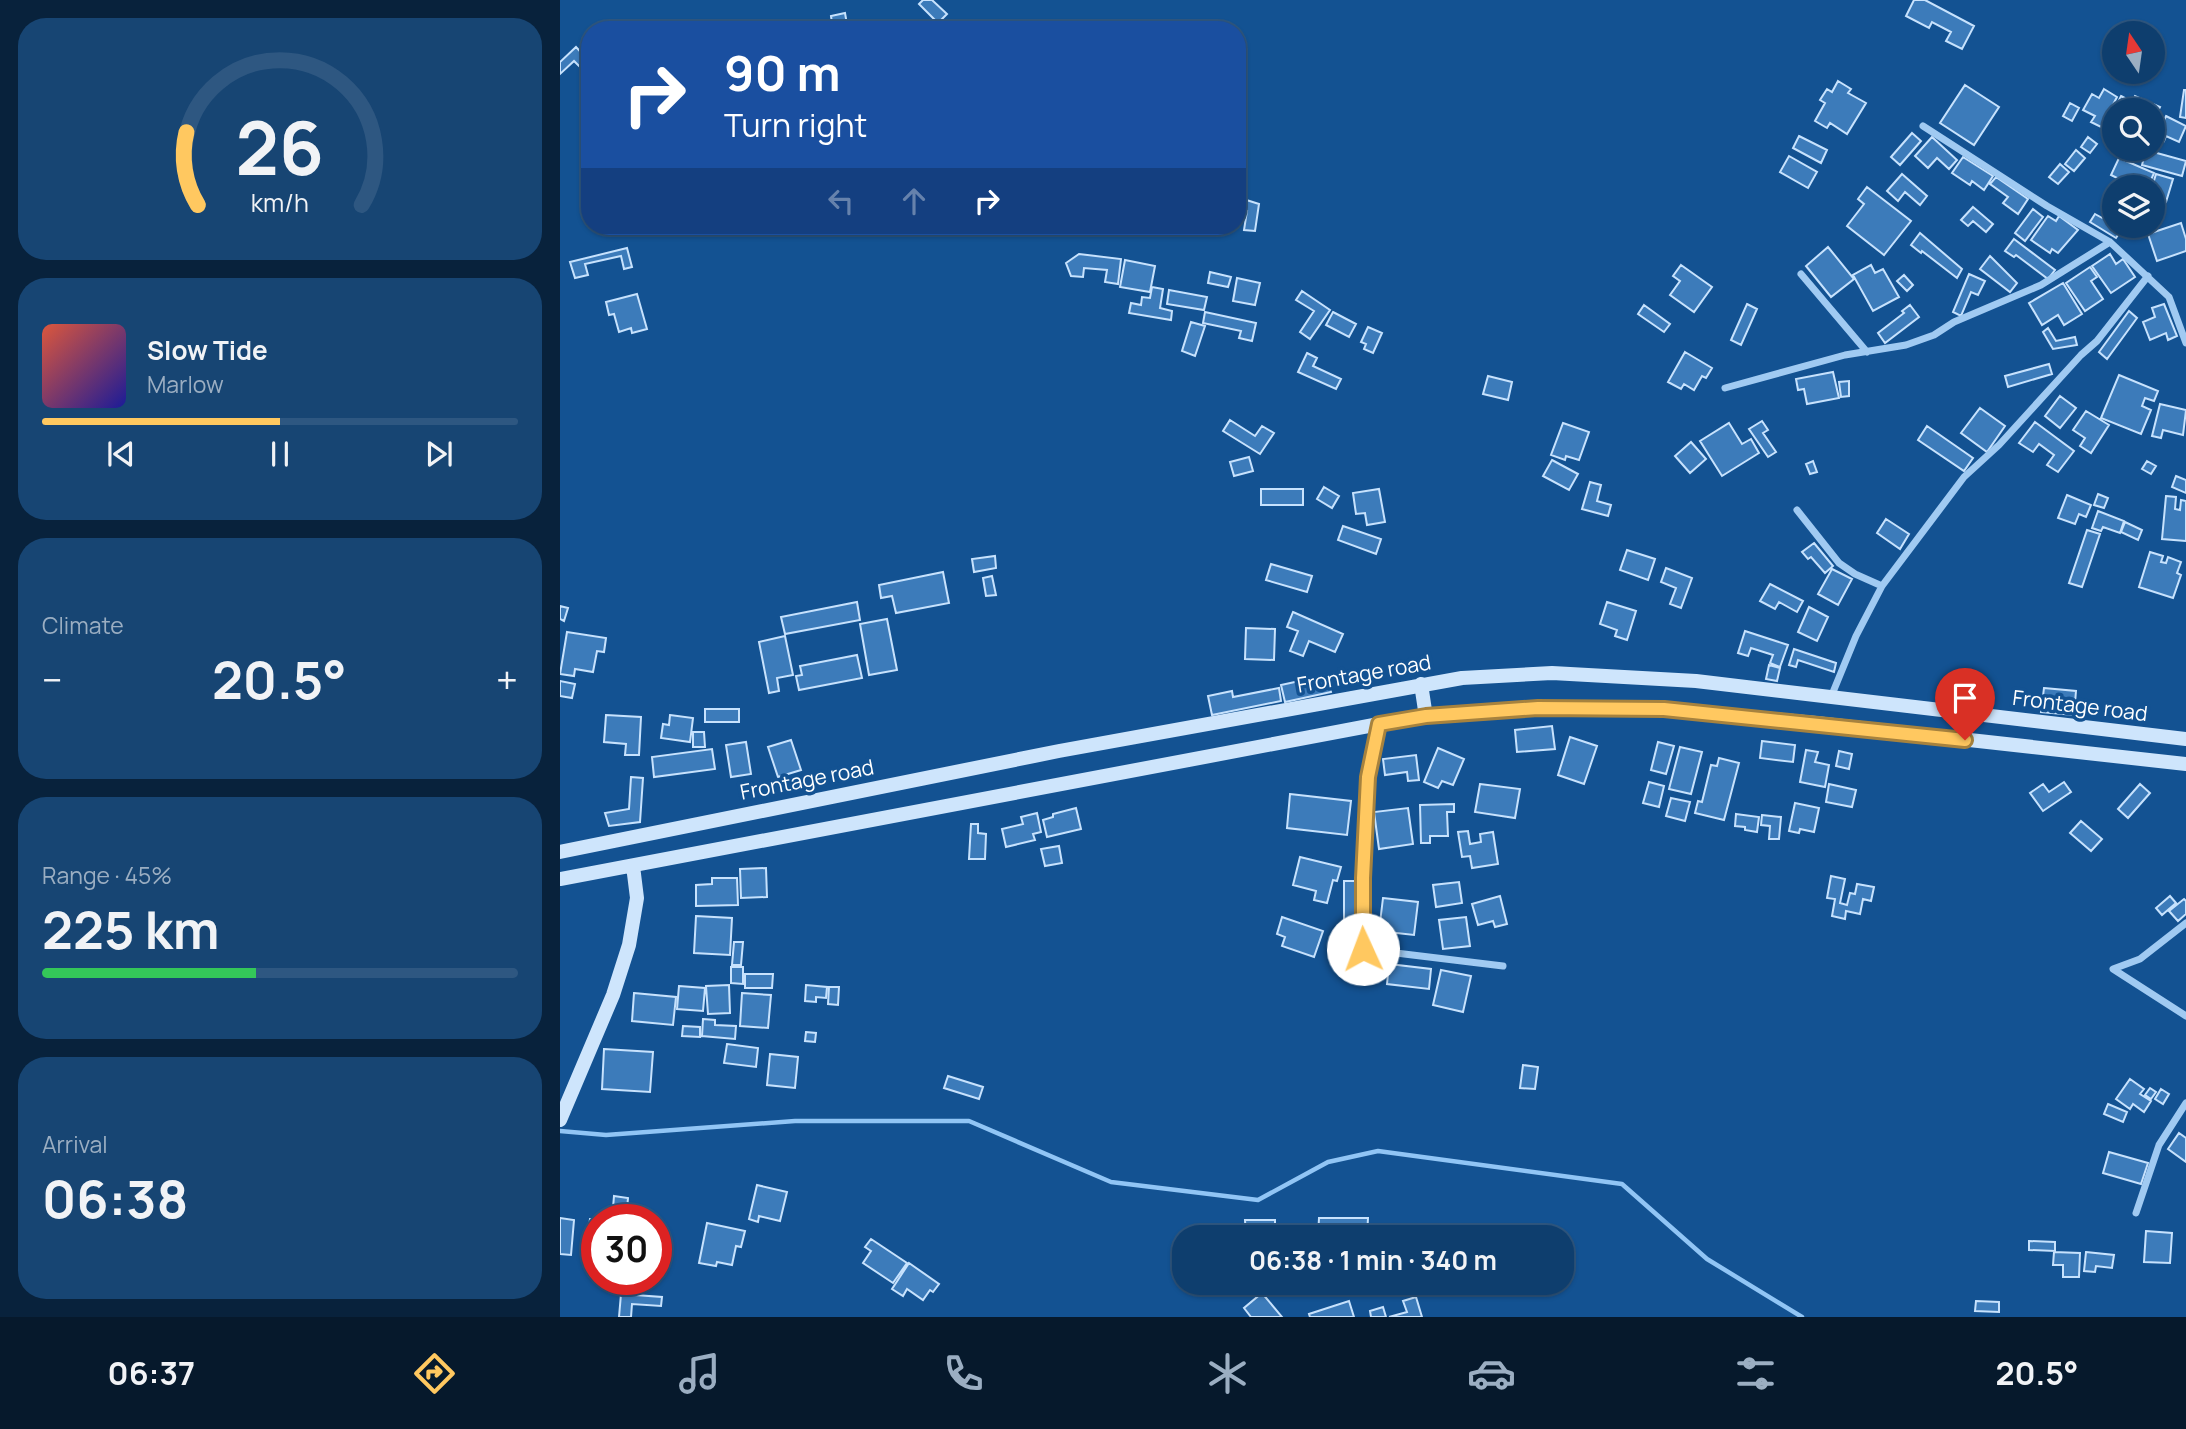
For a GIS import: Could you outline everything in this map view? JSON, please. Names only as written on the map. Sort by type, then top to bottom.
[{"type":"main road","name":"Frontage road","points":[[560,852],[1059,751],[1462,678],[1552,673],[1696,681],[2186,740]]},
{"type":"main road","points":[[1421,684],[1426,716]]},
{"type":"main road","points":[[560,879],[1379,724],[1426,716],[1538,708],[1664,709],[2186,764]]},
{"type":"main road","points":[[561,1117],[613,995],[629,945],[637,898],[633,866]]},
{"type":"street","points":[[1923,126],[2047,206],[2110,242],[2169,297],[2186,343]]},
{"type":"street","points":[[1725,388],[1844,355],[1906,345],[1934,335],[1954,322],[2041,285],[2110,242]]},
{"type":"street","points":[[1801,274],[1867,352]]},
{"type":"street","points":[[1831,698],[1856,636],[1882,586],[1964,477],[1999,445],[2097,341],[2148,276]]},
{"type":"street","points":[[1797,510],[1839,563],[1855,574],[1882,586]]},
{"type":"street","points":[[1379,724],[1368,777],[1363,949],[1503,966]]},
{"type":"street","points":[[2186,923],[2140,959],[2113,969],[2186,1016]]},
{"type":"street","points":[[2136,1213],[2159,1145],[2186,1102]]},
{"type":"building","points":[[923,0],[932,0],[947,14],[940,21],[936,21],[919,4]]},
{"type":"building","points":[[1914,0],[1925,0],[1974,26],[1962,49],[1946,41],[1951,32],[1932,22],[1929,28],[1906,16]]},
{"type":"building","points":[[845,13],[846,21],[832,21],[831,16]]},
{"type":"building","points":[[576,47],[581,52],[581,68],[574,61],[560,74],[560,62]]},
{"type":"building","points":[[1838,81],[1851,89],[1848,93],[1866,103],[1847,134],[1830,123],[1827,128],[1815,121],[1825,103],[1820,100],[1827,89],[1832,92]]},
{"type":"building","points":[[1965,85],[1999,107],[1974,145],[1940,123]]},
{"type":"building","points":[[2104,89],[2117,97],[2102,98],[2101,127],[2091,122],[2095,116],[2083,110],[2092,94],[2099,98]]},
{"type":"building","points":[[2186,90],[2186,118],[2180,117]]},
{"type":"building","points":[[2070,103],[2079,108],[2072,121],[2063,116]]},
{"type":"building","points":[[2166,116],[2186,126],[2179,142],[2166,136],[2165,138]]},
{"type":"building","points":[[1912,133],[1921,141],[1900,165],[1891,157]]},
{"type":"building","points":[[1799,136],[1827,150],[1821,163],[1793,148]]},
{"type":"building","points":[[1932,137],[1957,160],[1949,169],[1937,158],[1928,168],[1915,156]]},
{"type":"building","points":[[2088,137],[2097,144],[2090,153],[2081,147]]},
{"type":"building","points":[[2076,150],[2085,158],[2074,171],[2065,164]]},
{"type":"building","points":[[2165,155],[2186,161],[2182,176],[2142,165],[2143,161],[2165,161]]},
{"type":"building","points":[[1789,156],[1817,172],[1808,188],[1780,172]]},
{"type":"building","points":[[1963,157],[1993,176],[1984,190],[1972,181],[1970,185],[1952,173]]},
{"type":"building","points":[[2118,161],[2126,161],[2154,173],[2153,175],[2111,175]]},
{"type":"building","points":[[2060,164],[2069,172],[2058,184],[2049,177]]},
{"type":"building","points":[[1902,174],[1927,196],[1920,205],[1905,192],[1898,201],[1887,191]]},
{"type":"building","points":[[1996,177],[2028,199],[2018,214],[2003,203],[2008,197],[1990,184]]},
{"type":"building","points":[[2165,177],[2173,179],[2165,202]]},
{"type":"building","points":[[1867,187],[1911,221],[1884,255],[1847,226],[1864,204],[1858,199]]},
{"type":"building","points":[[1246,200],[1259,204],[1255,231],[1246,230]]},
{"type":"building","points":[[1973,207],[1993,224],[1986,232],[1973,221],[1968,226],[1961,220]]},
{"type":"building","points":[[2033,209],[2043,217],[2025,241],[2015,233]]},
{"type":"building","points":[[2095,214],[2102,218],[2102,229],[2090,222]]},
{"type":"building","points":[[2048,216],[2056,221],[2059,216],[2078,230],[2058,253],[2052,249],[2050,253],[2031,240]]},
{"type":"building","points":[[2181,223],[2186,239],[2186,251],[2157,261],[2149,238],[2165,238],[2165,228]]},
{"type":"building","points":[[1920,233],[1962,269],[1957,278],[1911,245]]},
{"type":"building","points":[[2014,239],[2055,270],[2048,279],[2016,255],[2014,257],[2005,251]]},
{"type":"building","points":[[1828,247],[1854,279],[1831,297],[1806,266]]},
{"type":"building","points":[[627,248],[632,267],[624,269],[621,256],[585,264],[588,275],[575,278],[570,262]]},
{"type":"building","points":[[1079,254],[1121,259],[1118,284],[1105,282],[1107,270],[1084,268],[1083,277],[1071,276],[1066,263]]},
{"type":"building","points":[[2110,254],[2116,264],[2123,259],[2135,277],[2111,293],[2092,266]]},
{"type":"building","points":[[1990,256],[2017,283],[2010,292],[1980,269]]},
{"type":"building","points":[[1125,260],[1155,266],[1150,292],[1120,287]]},
{"type":"building","points":[[1681,265],[1712,287],[1694,312],[1670,295],[1680,281],[1673,276]]},
{"type":"building","points":[[1871,265],[1875,273],[1883,269],[1899,297],[1873,311],[1853,275]]},
{"type":"building","points":[[2090,267],[2097,277],[2091,281],[2103,299],[2085,311],[2066,283]]},
{"type":"building","points":[[1210,272],[1231,277],[1228,287],[1208,283]]},
{"type":"building","points":[[1969,274],[1985,281],[1978,295],[1971,292],[1961,316],[1953,312]]},
{"type":"building","points":[[1904,275],[1913,285],[1907,291],[1897,281]]},
{"type":"building","points":[[1237,278],[1260,283],[1255,305],[1233,301]]},
{"type":"building","points":[[2063,283],[2082,314],[2064,325],[2058,315],[2042,325],[2029,303]]},
{"type":"building","points":[[1152,287],[1163,289],[1160,308],[1172,311],[1171,320],[1129,313],[1131,303],[1141,305],[1142,297],[1150,298]]},
{"type":"building","points":[[1169,290],[1207,297],[1204,310],[1167,304]]},
{"type":"building","points":[[1302,291],[1330,310],[1310,339],[1300,332],[1314,311],[1296,300]]},
{"type":"building","points":[[637,294],[647,329],[632,333],[631,328],[619,332],[614,314],[609,315],[606,302]]},
{"type":"building","points":[[1747,304],[1757,309],[1741,345],[1731,340]]},
{"type":"building","points":[[2164,304],[2177,336],[2168,340],[2166,333],[2150,340],[2143,322],[2155,317],[2152,308]]},
{"type":"building","points":[[1644,305],[1670,324],[1664,332],[1638,314]]},
{"type":"building","points":[[1910,305],[1919,317],[1885,343],[1878,333]]},
{"type":"building","points":[[2129,311],[2137,318],[2107,359],[2099,352]]},
{"type":"building","points":[[1205,312],[1256,323],[1252,341],[1239,338],[1241,331],[1203,323]]},
{"type":"building","points":[[1333,312],[1356,324],[1349,337],[1326,325]]},
{"type":"building","points":[[1191,322],[1205,326],[1195,356],[1182,351]]},
{"type":"building","points":[[1368,327],[1382,333],[1373,353],[1364,349],[1366,344],[1361,342]]},
{"type":"building","points":[[2048,328],[2056,341],[2075,337],[2077,345],[2053,349],[2043,332]]},
{"type":"building","points":[[1685,352],[1712,368],[1706,378],[1702,376],[1694,390],[1684,384],[1681,389],[1668,382]]},
{"type":"building","points":[[1307,353],[1317,358],[1313,366],[1341,379],[1336,389],[1298,372]]},
{"type":"building","points":[[2049,364],[2052,374],[2008,387],[2005,376]]},
{"type":"building","points":[[1833,372],[1839,398],[1807,404],[1804,389],[1798,390],[1796,379]]},
{"type":"building","points":[[2119,375],[2158,391],[2154,401],[2145,398],[2142,406],[2151,410],[2141,434],[2101,418]]},
{"type":"building","points":[[1488,376],[1512,382],[1508,400],[1483,394]]},
{"type":"building","points":[[1849,381],[1849,396],[1841,397],[1839,382]]},
{"type":"building","points":[[2060,396],[2076,408],[2060,428],[2045,416]]},
{"type":"building","points":[[2160,404],[2186,410],[2183,435],[2163,430],[2161,438],[2152,436]]},
{"type":"building","points":[[1980,408],[2005,426],[1987,452],[1961,433]]},
{"type":"building","points":[[2086,411],[2109,425],[2091,453],[2080,446],[2085,438],[2073,430]]},
{"type":"building","points":[[1230,420],[1255,436],[1262,426],[1274,433],[1260,454],[1223,431]]},
{"type":"building","points":[[1762,421],[1768,430],[1763,433],[1776,452],[1768,457],[1749,429]]},
{"type":"building","points":[[2035,422],[2074,451],[2058,472],[2047,465],[2054,455],[2039,444],[2033,452],[2019,443]]},
{"type":"building","points":[[1563,423],[1589,432],[1579,460],[1566,456],[1565,460],[1551,455]]},
{"type":"building","points":[[1729,423],[1742,444],[1751,439],[1759,453],[1722,476],[1700,441]]},
{"type":"building","points":[[1927,426],[1973,458],[1964,471],[1918,440]]},
{"type":"building","points":[[1691,442],[1706,459],[1690,473],[1675,456]]},
{"type":"building","points":[[1249,457],[1253,471],[1234,476],[1230,462]]},
{"type":"building","points":[[1552,460],[1578,474],[1569,490],[1543,476]]},
{"type":"building","points":[[1813,461],[1817,472],[1810,474],[1806,464]]},
{"type":"building","points":[[2147,461],[2156,466],[2151,474],[2142,469]]},
{"type":"building","points":[[2176,476],[2186,480],[2186,493],[2172,487]]},
{"type":"building","points":[[1590,482],[1601,485],[1597,501],[1611,505],[1608,516],[1582,509]]},
{"type":"building","points":[[1324,487],[1339,496],[1332,508],[1317,499]]},
{"type":"building","points":[[1261,489],[1303,489],[1303,505],[1261,505]]},
{"type":"building","points":[[1379,489],[1385,522],[1367,525],[1365,513],[1356,514],[1353,493]]},
{"type":"building","points":[[2098,494],[2108,498],[2104,508],[2094,505]]},
{"type":"building","points":[[2067,495],[2091,505],[2086,517],[2079,514],[2075,524],[2058,518]]},
{"type":"building","points":[[2166,496],[2176,497],[2175,509],[2180,510],[2181,500],[2186,501],[2186,541],[2162,539]]},
{"type":"building","points":[[2098,511],[2124,521],[2120,533],[2103,527],[2101,531],[2092,528]]},
{"type":"building","points":[[1886,519],[1909,534],[1900,549],[1877,533]]},
{"type":"building","points":[[2125,522],[2142,530],[2138,540],[2121,532]]},
{"type":"building","points":[[1343,526],[1381,539],[1376,554],[1338,540]]},
{"type":"building","points":[[2087,530],[2100,534],[2082,587],[2069,583]]},
{"type":"building","points":[[1814,543],[1833,566],[1825,573],[1811,557],[1808,559],[1802,552]]},
{"type":"building","points":[[1627,550],[1655,559],[1648,580],[1620,570]]},
{"type":"building","points":[[2150,552],[2163,556],[2161,562],[2166,563],[2168,557],[2181,562],[2177,573],[2181,575],[2173,598],[2139,587]]},
{"type":"building","points":[[995,556],[996,568],[974,572],[972,559]]},
{"type":"building","points":[[1271,564],[1312,576],[1307,592],[1266,580]]},
{"type":"building","points":[[1666,568],[1692,578],[1681,608],[1670,604],[1676,588],[1661,582]]},
{"type":"building","points":[[1832,569],[1852,579],[1838,605],[1818,594]]},
{"type":"building","points":[[943,572],[949,603],[896,613],[892,596],[881,598],[879,585]]},
{"type":"building","points":[[992,576],[996,595],[986,596],[983,578]]},
{"type":"building","points":[[1770,584],[1803,601],[1797,612],[1779,602],[1775,609],[1760,601]]},
{"type":"building","points":[[857,602],[860,620],[785,634],[781,617]]},
{"type":"building","points":[[1607,602],[1636,611],[1627,640],[1615,636],[1617,630],[1600,624]]},
{"type":"building","points":[[560,606],[568,608],[564,621],[560,619]]},
{"type":"building","points":[[1809,607],[1828,617],[1817,641],[1798,632]]},
{"type":"building","points":[[1293,612],[1343,634],[1335,652],[1309,641],[1303,656],[1290,651],[1298,631],[1287,627]]},
{"type":"building","points":[[887,619],[897,670],[869,675],[860,624]]},
{"type":"building","points":[[1246,628],[1275,629],[1274,660],[1245,659]]},
{"type":"building","points":[[1745,631],[1788,645],[1780,667],[1770,663],[1773,655],[1751,648],[1748,656],[1738,653]]},
{"type":"building","points":[[567,632],[606,638],[604,652],[597,651],[593,672],[575,669],[574,676],[560,674]]},
{"type":"building","points":[[785,636],[793,675],[777,678],[779,691],[769,693],[759,642]]},
{"type":"building","points":[[1794,649],[1836,663],[1834,672],[1798,660],[1796,667],[1789,665]]},
{"type":"building","points":[[857,655],[862,678],[799,690],[796,676],[802,675],[800,666]]},
{"type":"building","points":[[1769,665],[1780,668],[1777,681],[1766,679]]},
{"type":"building","points":[[1327,675],[1331,692],[1285,702],[1281,685]]},
{"type":"building","points":[[560,681],[575,684],[572,698],[560,696]]},
{"type":"building","points":[[1279,688],[1281,701],[1212,715],[1208,696],[1232,691],[1233,697]]},
{"type":"building","points":[[2044,688],[2076,691],[2074,715],[2041,712]]},
{"type":"building","points":[[705,709],[739,709],[739,722],[705,722]]},
{"type":"building","points":[[606,715],[641,717],[639,755],[625,755],[626,744],[604,742]]},
{"type":"building","points":[[670,715],[693,718],[690,742],[661,738],[663,724],[669,725]]},
{"type":"building","points":[[1552,726],[1555,749],[1517,752],[1515,730]]},
{"type":"building","points":[[693,732],[704,732],[705,747],[693,747]]},
{"type":"building","points":[[1570,737],[1597,746],[1584,784],[1558,775]]},
{"type":"building","points":[[791,740],[801,770],[778,777],[768,747]]},
{"type":"building","points":[[1762,741],[1795,745],[1793,762],[1760,758]]},
{"type":"building","points":[[746,742],[751,774],[731,777],[726,745]]},
{"type":"building","points":[[1658,742],[1674,746],[1666,774],[1651,770]]},
{"type":"building","points":[[1680,747],[1702,752],[1691,794],[1669,789]]},
{"type":"building","points":[[1438,748],[1464,759],[1453,785],[1442,781],[1438,788],[1424,782]]},
{"type":"building","points":[[712,749],[715,769],[654,777],[652,757]]},
{"type":"building","points":[[1806,750],[1818,752],[1815,762],[1829,765],[1825,787],[1800,782]]},
{"type":"building","points":[[1839,751],[1852,754],[1849,769],[1836,766]]},
{"type":"building","points":[[1416,755],[1419,780],[1408,781],[1407,772],[1385,775],[1383,759]]},
{"type":"building","points":[[1719,758],[1739,763],[1724,820],[1695,813],[1698,801],[1702,802],[1711,765],[1717,766]]},
{"type":"building","points":[[631,777],[643,778],[640,822],[609,826],[605,813],[629,809]]},
{"type":"building","points":[[1649,782],[1664,786],[1659,807],[1643,803]]},
{"type":"building","points":[[2064,782],[2071,792],[2043,811],[2030,793],[2043,784],[2049,792]]},
{"type":"building","points":[[1480,784],[1520,789],[1515,818],[1475,812]]},
{"type":"building","points":[[1829,784],[1856,790],[1852,807],[1826,802]]},
{"type":"building","points":[[2140,784],[2150,793],[2128,818],[2118,809]]},
{"type":"building","points":[[1290,794],[1351,801],[1347,835],[1287,828]]},
{"type":"building","points":[[1671,798],[1690,802],[1685,821],[1666,816]]},
{"type":"building","points":[[1795,803],[1819,808],[1814,832],[1800,829],[1799,833],[1789,831]]},
{"type":"building","points":[[1454,804],[1454,812],[1447,812],[1448,836],[1430,836],[1430,843],[1421,843],[1420,805]]},
{"type":"building","points":[[1076,808],[1081,829],[1047,837],[1043,820],[1053,817],[1053,814]]},
{"type":"building","points":[[1408,808],[1413,844],[1379,849],[1374,812]]},
{"type":"building","points":[[1037,813],[1041,832],[1033,834],[1035,840],[1006,847],[1002,829],[1023,824],[1021,817]]},
{"type":"building","points":[[1736,814],[1759,817],[1757,832],[1735,826]]},
{"type":"building","points":[[1762,815],[1781,817],[1779,839],[1769,839],[1770,826],[1761,825]]},
{"type":"building","points":[[2081,821],[2102,839],[2091,851],[2070,833]]},
{"type":"building","points":[[971,824],[978,824],[978,833],[986,834],[985,859],[969,859]]},
{"type":"building","points":[[1468,831],[1470,844],[1481,842],[1480,834],[1493,832],[1498,864],[1472,868],[1470,856],[1462,857],[1458,832]]},
{"type":"building","points":[[1059,846],[1062,863],[1045,866],[1041,849]]},
{"type":"building","points":[[1300,857],[1341,867],[1337,881],[1333,880],[1327,903],[1314,900],[1316,891],[1293,885]]},
{"type":"building","points":[[766,868],[767,897],[741,898],[740,869]]},
{"type":"building","points":[[1831,876],[1845,879],[1840,903],[1847,905],[1850,893],[1855,894],[1857,884],[1874,887],[1871,901],[1863,899],[1860,914],[1846,911],[1845,919],[1832,916],[1835,899],[1827,898]]},
{"type":"building","points":[[712,878],[737,878],[738,905],[696,906],[696,885],[712,884]]},
{"type":"building","points":[[1344,881],[1357,881],[1358,920],[1344,920]]},
{"type":"building","points":[[1459,882],[1462,903],[1436,907],[1433,885]]},
{"type":"building","points":[[1500,896],[1507,924],[1495,927],[1493,921],[1478,925],[1472,904]]},
{"type":"building","points":[[2170,896],[2176,903],[2162,915],[2156,908]]},
{"type":"building","points":[[1383,898],[1418,902],[1414,935],[1379,931]]},
{"type":"building","points":[[2184,899],[2186,914],[2178,921],[2169,911]]},
{"type":"building","points":[[696,916],[732,918],[730,955],[694,953]]},
{"type":"building","points":[[1282,917],[1323,931],[1314,957],[1282,946],[1285,937],[1277,934]]},
{"type":"building","points":[[1466,917],[1470,946],[1443,949],[1439,920]]},
{"type":"building","points":[[734,942],[743,942],[741,965],[732,965]]},
{"type":"building","points":[[1389,964],[1431,969],[1429,989],[1387,984]]},
{"type":"building","points":[[731,967],[743,967],[743,984],[731,983]]},
{"type":"building","points":[[1441,970],[1471,976],[1463,1012],[1433,1005]]},
{"type":"building","points":[[745,974],[773,974],[772,988],[745,988]]},
{"type":"building","points":[[729,985],[730,1013],[708,1014],[706,986]]},
{"type":"building","points":[[806,985],[827,987],[826,998],[816,997],[816,1002],[805,1001]]},
{"type":"building","points":[[679,986],[705,988],[703,1011],[677,1009]]},
{"type":"building","points":[[829,987],[839,987],[838,1005],[828,1004]]},
{"type":"building","points":[[634,993],[676,997],[673,1025],[632,1021]]},
{"type":"building","points":[[742,993],[771,995],[768,1028],[740,1026]]},
{"type":"building","points":[[703,1019],[715,1020],[715,1025],[736,1026],[735,1039],[702,1036]]},
{"type":"building","points":[[683,1026],[700,1027],[700,1037],[682,1036]]},
{"type":"building","points":[[806,1032],[816,1033],[815,1042],[805,1041]]},
{"type":"building","points":[[727,1044],[758,1048],[756,1067],[724,1063]]},
{"type":"building","points":[[604,1049],[653,1052],[650,1092],[602,1089]]},
{"type":"building","points":[[770,1054],[798,1057],[795,1088],[767,1085]]},
{"type":"building","points":[[1523,1065],[1538,1067],[1535,1089],[1520,1088]]},
{"type":"building","points":[[948,1076],[983,1087],[979,1099],[944,1088]]},
{"type":"building","points":[[2130,1079],[2144,1089],[2140,1094],[2151,1101],[2144,1112],[2133,1104],[2130,1109],[2116,1099]]},
{"type":"building","points":[[2150,1088],[2156,1092],[2151,1099],[2145,1095]]},
{"type":"building","points":[[2161,1089],[2169,1094],[2163,1104],[2155,1099]]},
{"type":"building","points":[[2108,1104],[2127,1112],[2123,1122],[2104,1114]]},
{"type":"building","points":[[2179,1133],[2186,1138],[2186,1162],[2168,1149]]},
{"type":"building","points":[[2109,1152],[2148,1163],[2141,1184],[2103,1173]]},
{"type":"building","points":[[757,1185],[787,1192],[780,1221],[759,1216],[758,1222],[749,1219]]},
{"type":"building","points":[[614,1196],[628,1198],[627,1204],[613,1204]]},
{"type":"building","points":[[560,1218],[574,1220],[571,1255],[560,1254]]},
{"type":"building","points":[[1319,1218],[1368,1218],[1368,1225],[1319,1225]]},
{"type":"building","points":[[1245,1220],[1275,1220],[1275,1225],[1245,1225]]},
{"type":"building","points":[[707,1223],[745,1231],[741,1247],[736,1246],[732,1265],[699,1263]]},
{"type":"building","points":[[2146,1231],[2172,1233],[2170,1263],[2144,1262]]},
{"type":"building","points":[[871,1239],[907,1263],[893,1283],[863,1263],[871,1251],[865,1247]]},
{"type":"building","points":[[2029,1241],[2055,1242],[2055,1251],[2029,1250]]},
{"type":"building","points":[[2054,1252],[2080,1253],[2079,1277],[2063,1277],[2063,1265],[2053,1265]]},
{"type":"building","points":[[2086,1252],[2114,1255],[2112,1268],[2096,1266],[2095,1272],[2084,1271]]},
{"type":"building","points":[[909,1263],[939,1284],[933,1292],[930,1290],[923,1300],[907,1289],[903,1296],[892,1289]]},
{"type":"building","points":[[621,1295],[662,1297],[661,1306],[632,1304],[631,1317],[619,1317]]},
{"type":"building","points":[[1260,1295],[1264,1295],[1282,1317],[1251,1317],[1244,1308]]},
{"type":"building","points":[[1416,1297],[1422,1317],[1389,1317],[1407,1312],[1403,1301]]},
{"type":"building","points":[[1349,1301],[1354,1317],[1310,1317],[1309,1314]]},
{"type":"building","points":[[1976,1301],[1999,1302],[1999,1312],[1975,1311]]},
{"type":"building","points":[[1383,1307],[1386,1317],[1371,1317],[1370,1311]]},
{"type":"waterway","points":[[560,1131],[606,1135],[795,1121],[969,1121],[1111,1182],[1258,1200],[1328,1162],[1378,1151],[1622,1184],[1707,1259],[1802,1317]]},
{"type":"route","points":[[1363,949],[1368,777],[1379,724],[1426,716],[1538,708],[1664,709],[1965,740]]}]
